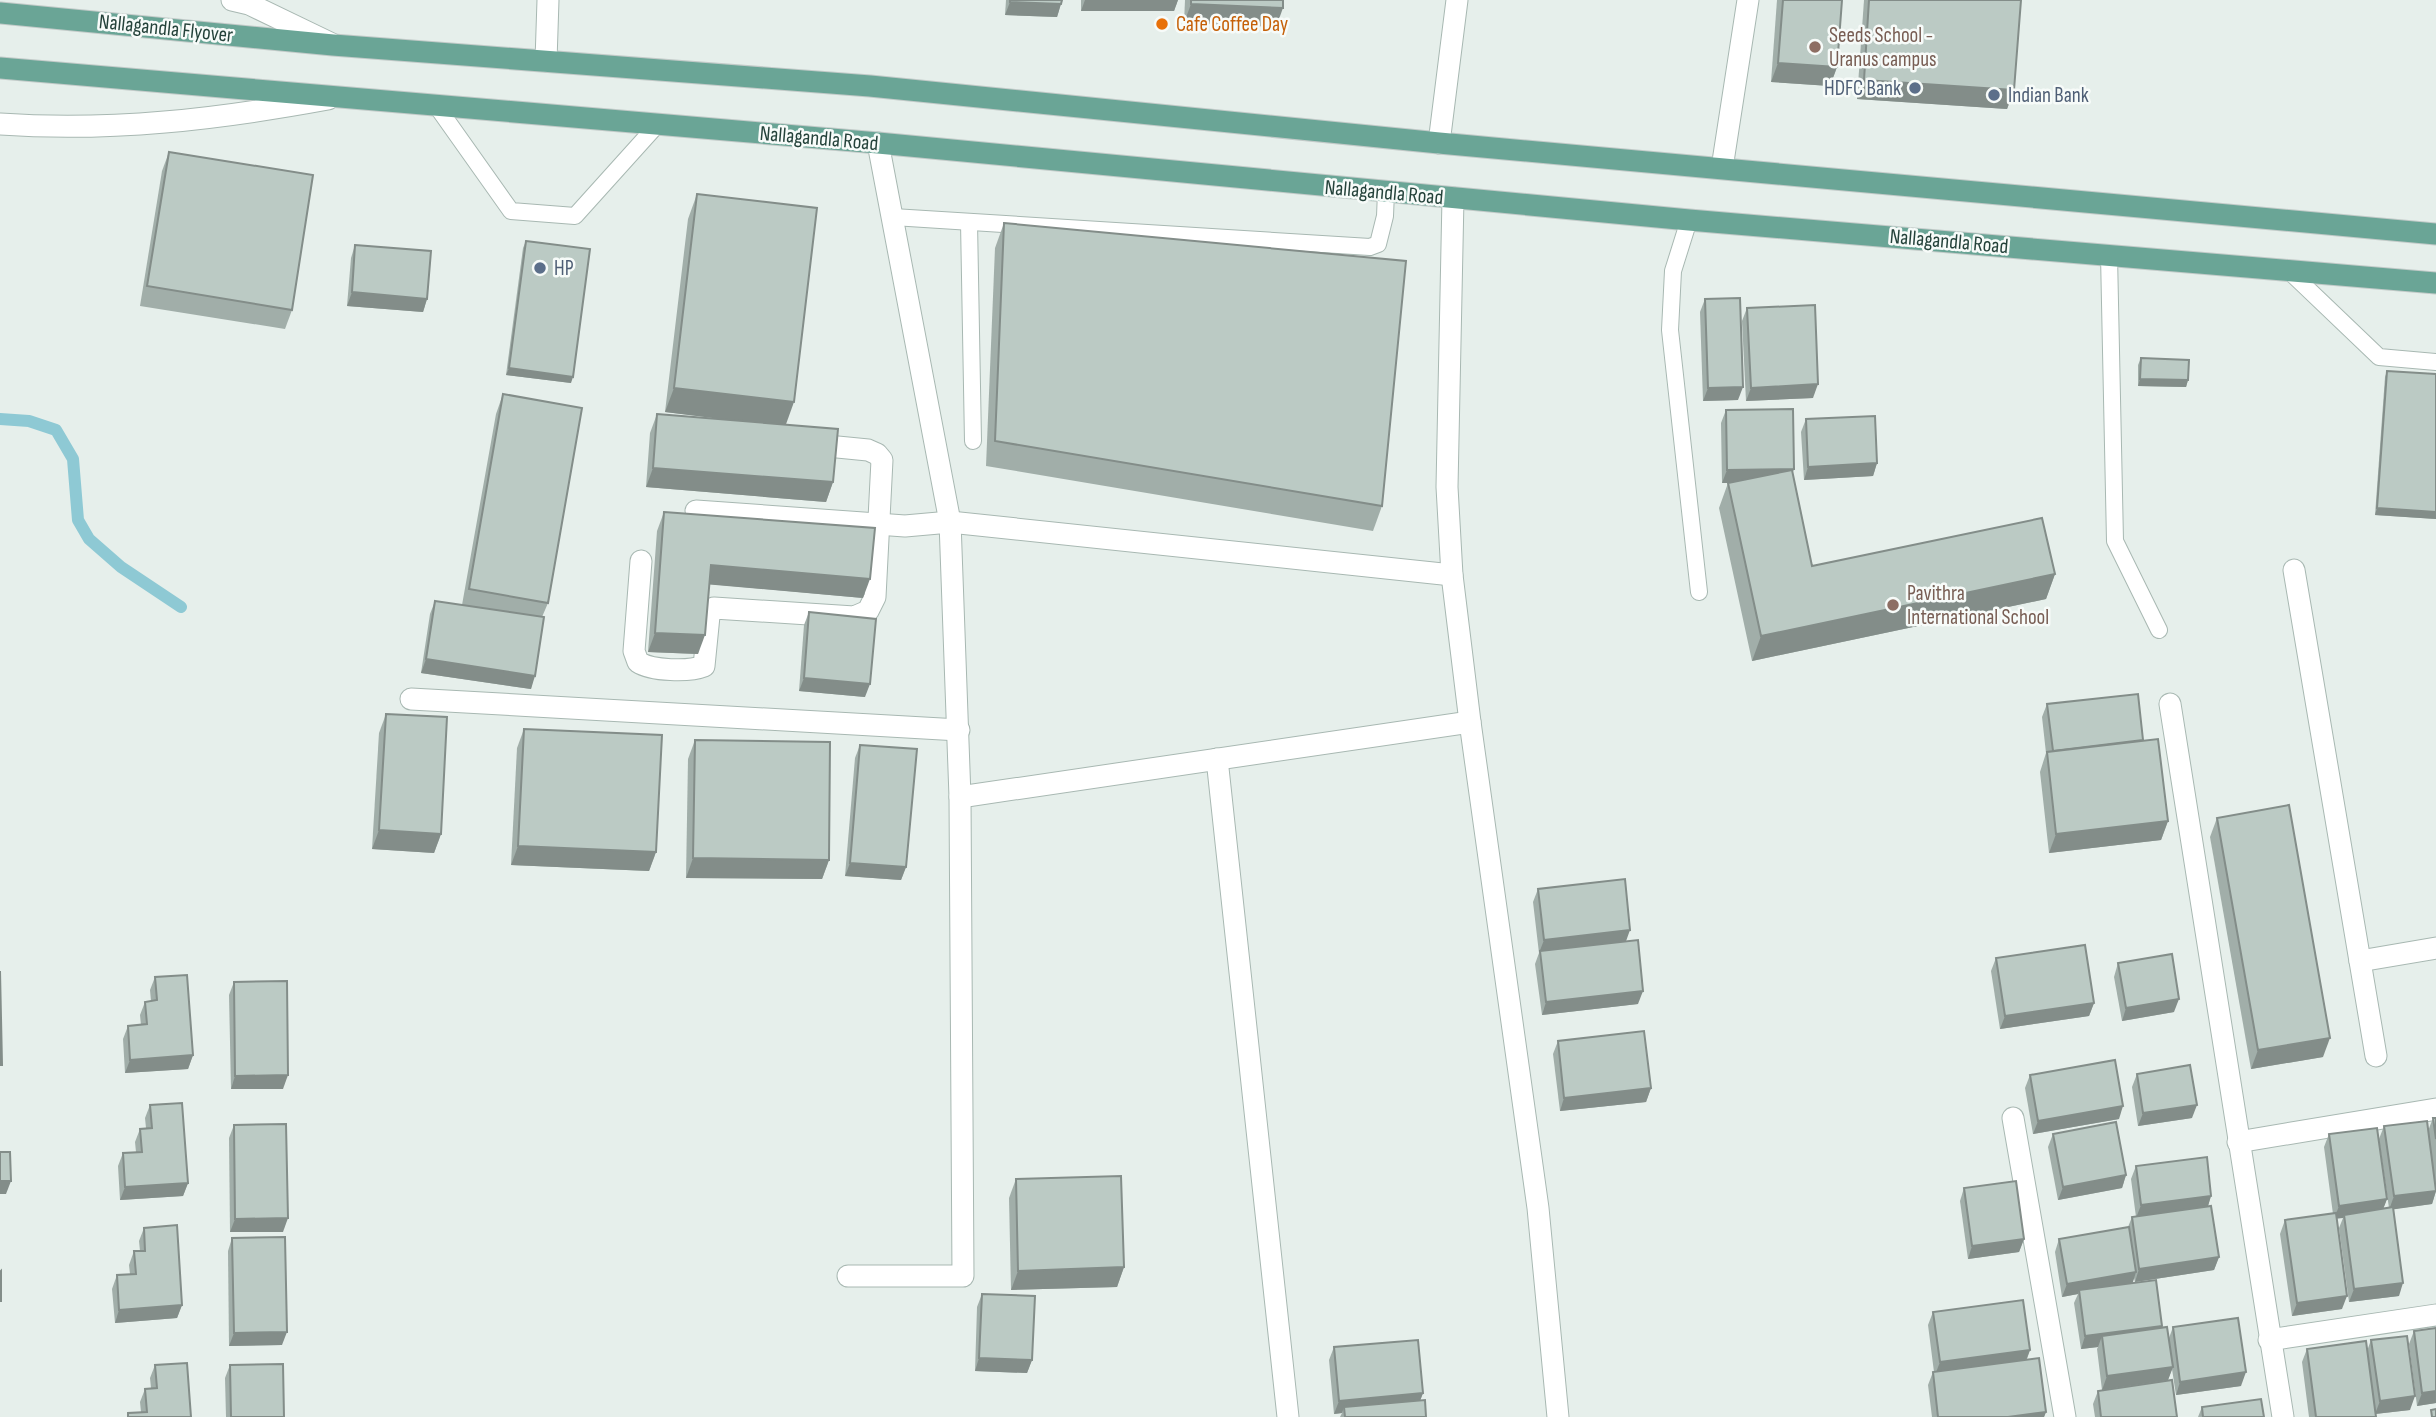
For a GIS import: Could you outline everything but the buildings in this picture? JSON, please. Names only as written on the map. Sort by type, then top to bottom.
[{"type":"main road","name":"Nallagandla Flyover","points":[[0,13],[85,19],[332,45]]},
{"type":"main road","points":[[332,45],[870,86],[1439,143],[2436,234]]},
{"type":"main road","points":[[0,68],[81,73],[332,99]]},
{"type":"main road","name":"Nallagandla Road","points":[[332,99],[878,143],[1689,220],[2436,283]]},
{"type":"street","points":[[545,61],[548,0]]},
{"type":"street","points":[[1439,143],[1457,0]]},
{"type":"street","points":[[1722,168],[1748,0]]},
{"type":"street","points":[[243,1],[332,45]]},
{"type":"street","points":[[3,124],[116,126],[225,118],[332,99]]},
{"type":"street","points":[[848,1276],[963,1276],[960,797],[950,522],[878,143]]},
{"type":"street","points":[[1453,198],[1447,487],[1452,575],[1538,1208],[1559,1417]]},
{"type":"street","points":[[641,561],[635,657],[647,667],[695,669],[704,666],[709,616],[715,608],[854,617],[869,611],[875,597],[882,468],[877,454],[857,448],[791,443]]},
{"type":"street","points":[[696,511],[879,524],[950,522],[1452,575]]},
{"type":"street","points":[[2294,570],[2376,1056]]},
{"type":"street","points":[[411,699],[958,730]]},
{"type":"street","points":[[2170,704],[2283,1417]]},
{"type":"street","points":[[960,797],[1470,722]]},
{"type":"street","points":[[1217,759],[1288,1417]]},
{"type":"street","points":[[2360,961],[2436,948]]},
{"type":"street","points":[[2238,1142],[2436,1109]]},
{"type":"street","points":[[2013,1118],[2065,1417]]},
{"type":"street","points":[[2269,1340],[2436,1315]]},
{"type":"lane","points":[[438,108],[511,211],[575,216],[657,125]]},
{"type":"lane","points":[[893,217],[1370,247],[1378,244],[1382,235],[1386,192]]},
{"type":"lane","points":[[1689,220],[1673,271],[1670,330],[1699,592]]},
{"type":"lane","points":[[969,222],[973,441]]},
{"type":"lane","points":[[2109,254],[2115,541],[2159,631]]},
{"type":"lane","points":[[2288,270],[2379,357],[2436,362]]},
{"type":"waterway","points":[[0,419],[29,421],[56,430],[73,459],[78,520],[89,539],[121,567],[181,607]]},
{"type":"place","name":"Cafe Coffee Day","points":[[1162,24]]},
{"type":"place","name":"Seeds School - Uranus campus","points":[[1815,47]]},
{"type":"place","name":"HDFC Bank","points":[[1915,88]]},
{"type":"place","name":"Indian Bank","points":[[1994,95]]},
{"type":"place","name":"HP","points":[[540,268]]},
{"type":"place","name":"Pavithra International School","points":[[1893,605]]}]
